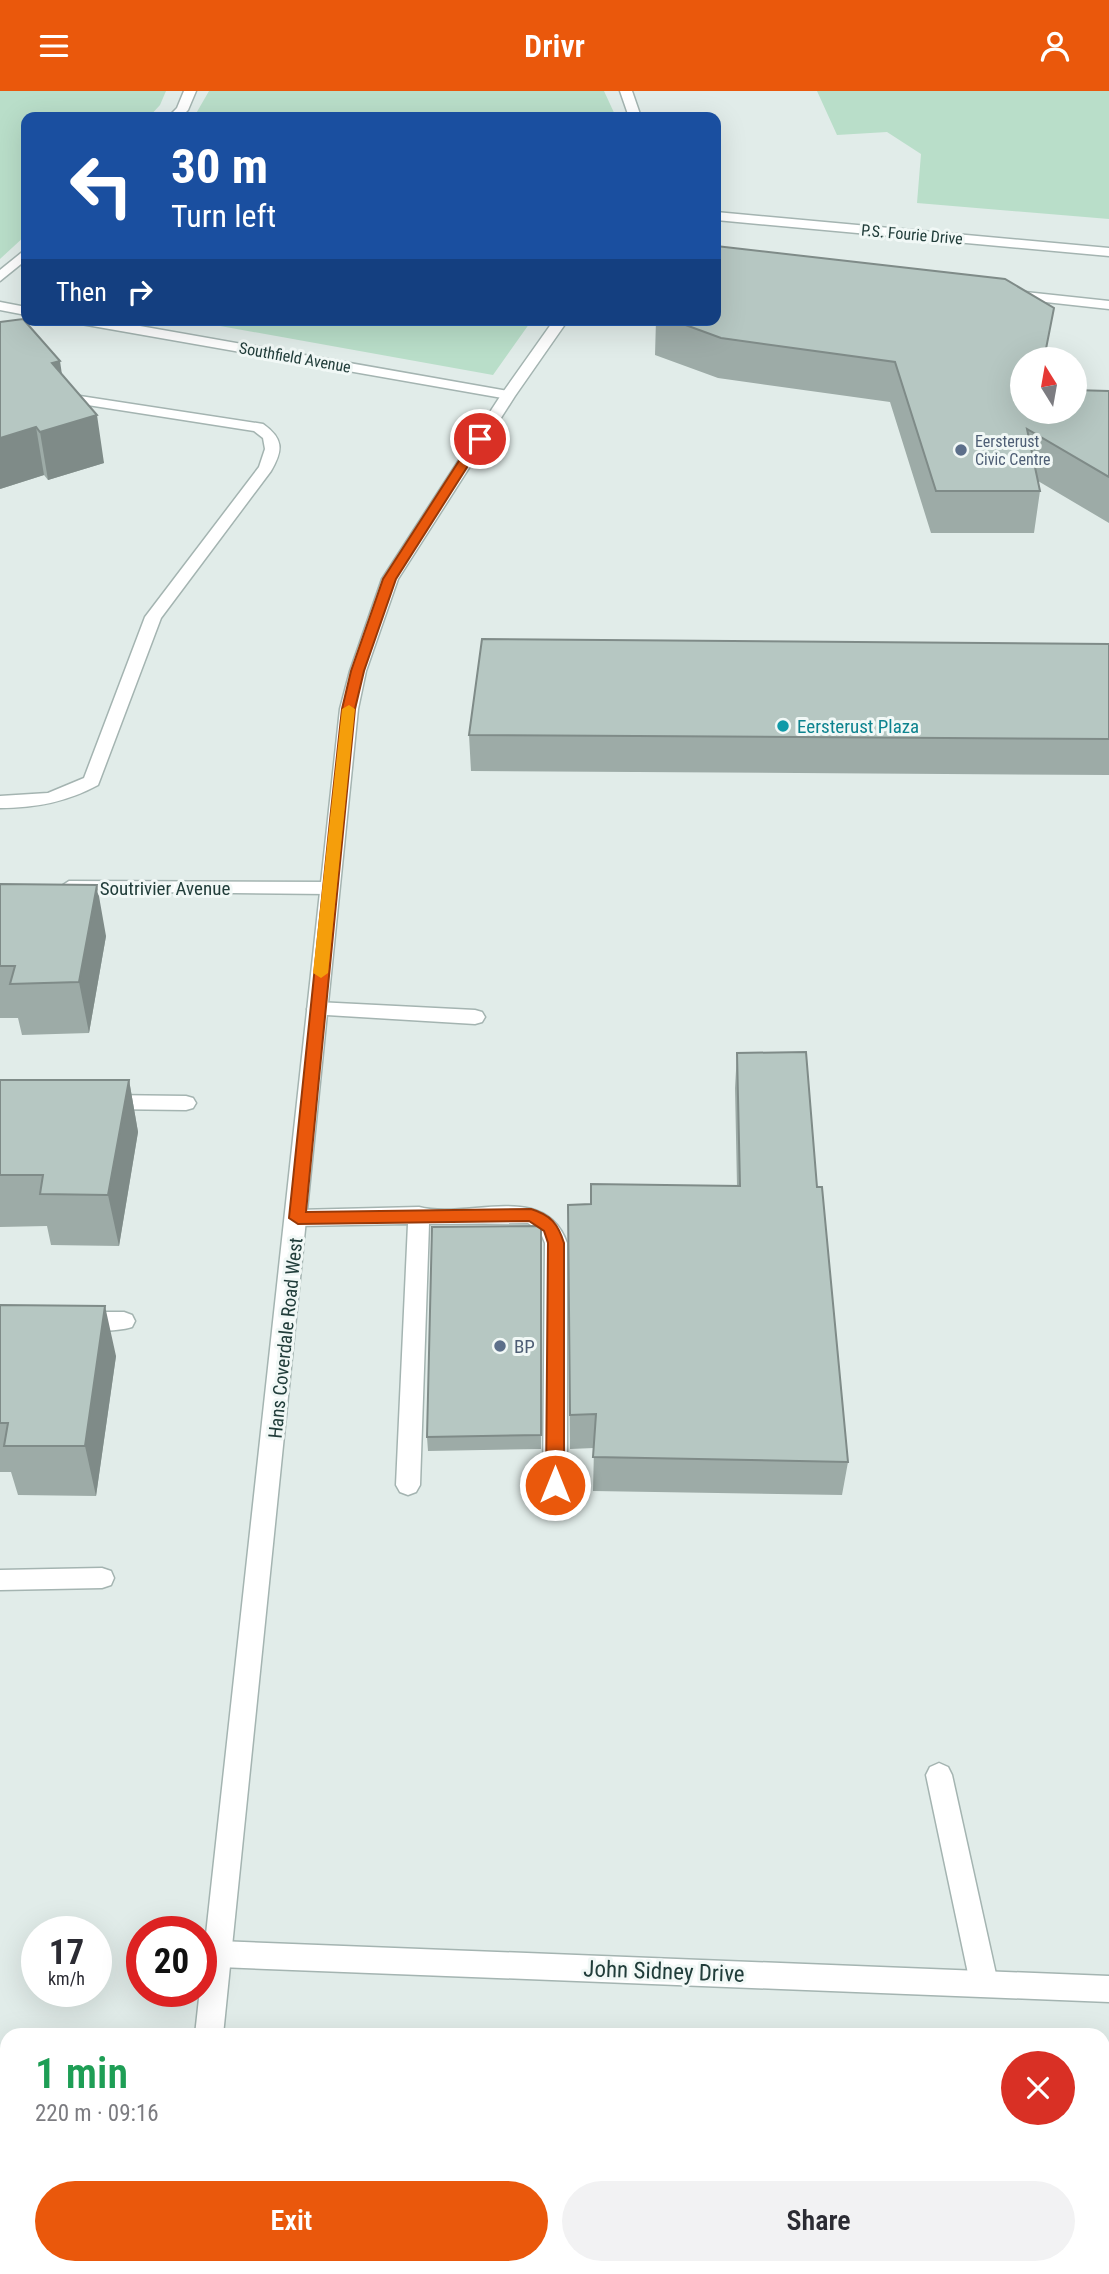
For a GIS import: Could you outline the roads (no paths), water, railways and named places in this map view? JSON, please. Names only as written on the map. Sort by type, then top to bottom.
[{"type":"street","points":[[180,112],[190,91]]},
{"type":"street","points":[[626,91],[633,112]]},
{"type":"street","name":"P.S. Fourie Drive","points":[[721,216],[1109,252]]},
{"type":"street","points":[[0,277],[21,258]]},
{"type":"street","points":[[985,292],[1109,305]]},
{"type":"street","points":[[0,306],[21,310]]},
{"type":"street","name":"Southfield Avenue","points":[[115,326],[509,395]]},
{"type":"street","name":"Hans Coverdale Road West","points":[[210,2028],[298,1218],[349,709],[372,627],[390,579],[407,548],[558,326]]},
{"type":"street","points":[[0,803],[28,803],[71,794],[92,781],[153,617],[266,468],[272,449],[270,436],[258,427],[67,398]]},
{"type":"street","name":"Soutrivier Avenue","points":[[55,887],[329,888]]},
{"type":"street","points":[[317,1009],[475,1017]]},
{"type":"street","points":[[93,1102],[186,1103]]},
{"type":"street","points":[[408,1485],[419,1215]]},
{"type":"street","points":[[298,1218],[531,1215],[544,1221],[551,1229],[556,1243],[555,1485]]},
{"type":"street","points":[[55,1321],[124,1321]]},
{"type":"street","points":[[0,1580],[102,1578]]},
{"type":"street","points":[[939,1775],[984,1983]]},
{"type":"street","name":"John Sidney Drive","points":[[219,1954],[1109,1989]]},
{"type":"place","name":"Eersterust Civic Centre","points":[[961,450]]},
{"type":"place","name":"Eersterust Plaza","points":[[783,726]]},
{"type":"place","name":"BP","points":[[500,1346]]}]
